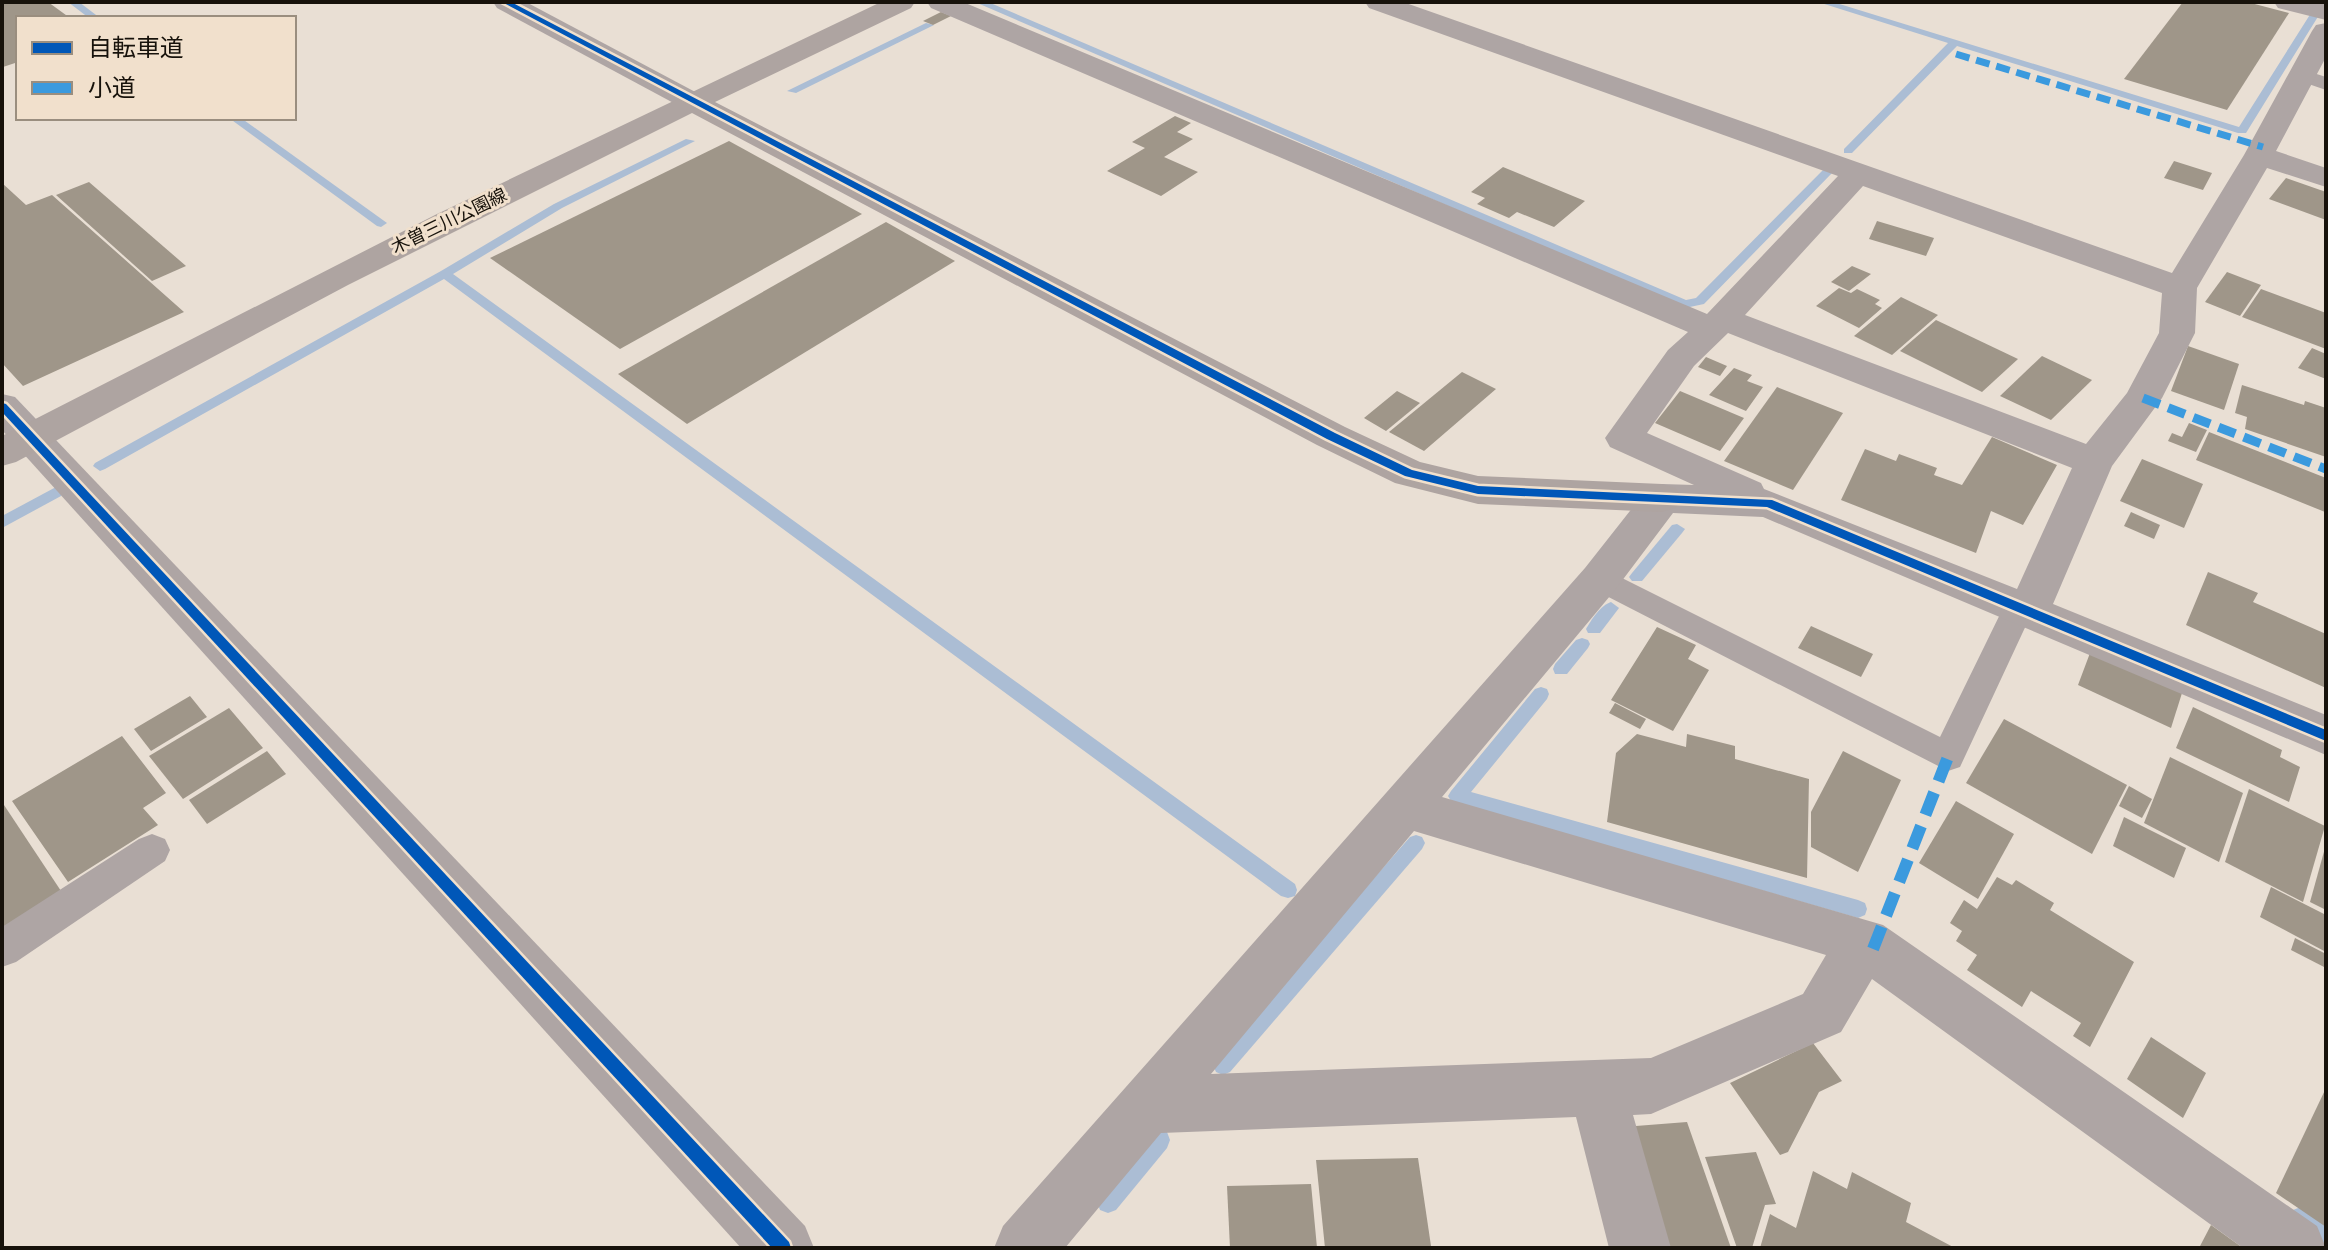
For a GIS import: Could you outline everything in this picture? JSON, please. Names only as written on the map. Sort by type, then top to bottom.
[{"type":"street","points":[[506,2],[1331,436],[1409,473],[1478,490],[1768,503]]},
{"type":"street","name":"木曽三川公園線","points":[[11,432],[230,329],[691,101],[902,2]]},
{"type":"street","points":[[940,2],[1718,324],[2094,462]]},
{"type":"street","points":[[1378,2],[2180,288]]},
{"type":"street","points":[[2287,2],[2326,12]]},
{"type":"street","points":[[2024,608],[2094,462],[2143,398],[2177,333],[2180,288],[2259,155],[2314,80],[2326,31]]},
{"type":"street","points":[[2259,155],[2326,178]]},
{"type":"street","points":[[1858,173],[1718,324],[1681,358],[1624,438],[1768,503],[2326,736]]},
{"type":"street","points":[[11,432],[783,1248]]},
{"type":"street","points":[[1025,1248],[1600,579],[1662,498]]},
{"type":"street","points":[[1404,807],[1864,942],[2295,1248]]},
{"type":"street","points":[[1147,1105],[1651,1086],[1822,1013],[1864,942]]},
{"type":"street","points":[[1597,1089],[1640,1248]]},
{"type":"lane","points":[[1600,579],[1948,757],[2024,608]]},
{"type":"lane","points":[[2,949],[152,850]]},
{"type":"building","points":[[2,2],[48,2],[67,16],[16,16],[16,63],[3,67]]},
{"type":"building","points":[[2183,2],[2247,2],[2289,13],[2227,110],[2124,79]]},
{"type":"building","points":[[941,12],[951,16],[933,25],[923,21]]},
{"type":"building","points":[[1175,116],[1191,123],[1177,132],[1193,139],[1164,157],[1198,172],[1161,196],[1107,171],[1145,148],[1132,142]]},
{"type":"building","points":[[729,141],[862,214],[620,349],[490,258]]},
{"type":"building","points":[[2174,161],[2212,173],[2203,190],[2164,178]]},
{"type":"building","points":[[1503,167],[1585,201],[1554,227],[1517,212],[1509,218],[1477,204],[1485,198],[1471,192]]},
{"type":"building","points":[[2286,178],[2326,192],[2326,220],[2269,199]]},
{"type":"building","points":[[89,182],[186,266],[152,281],[56,195]]},
{"type":"building","points":[[2,183],[26,205],[52,195],[184,312],[23,386],[2,363]]},
{"type":"building","points":[[1877,221],[1934,238],[1926,256],[1869,239]]},
{"type":"building","points":[[886,222],[955,261],[687,424],[618,374]]},
{"type":"building","points":[[1852,266],[1871,274],[1849,291],[1831,282]]},
{"type":"building","points":[[2227,272],[2261,285],[2240,316],[2205,302]]},
{"type":"building","points":[[1839,288],[1851,293],[1857,289],[1880,300],[1875,304],[1882,308],[1859,328],[1816,306]]},
{"type":"building","points":[[2261,289],[2326,313],[2326,349],[2242,317]]},
{"type":"building","points":[[1901,297],[1938,315],[1892,355],[1854,336]]},
{"type":"building","points":[[1936,320],[2018,359],[1982,392],[1900,351]]},
{"type":"building","points":[[2188,346],[2239,364],[2224,410],[2171,391]]},
{"type":"building","points":[[2312,348],[2326,354],[2326,379],[2298,368]]},
{"type":"building","points":[[2042,356],[2092,380],[2051,420],[2000,396]]},
{"type":"building","points":[[1706,357],[1727,366],[1720,376],[1698,367]]},
{"type":"building","points":[[1734,368],[1752,375],[1747,381],[1763,387],[1746,411],[1709,395]]},
{"type":"building","points":[[1462,372],[1496,389],[1424,451],[1389,432]]},
{"type":"building","points":[[2242,385],[2304,405],[2305,401],[2326,408],[2326,457],[2245,429],[2247,417],[2235,413]]},
{"type":"building","points":[[1777,387],[1843,413],[1793,490],[1724,461]]},
{"type":"building","points":[[1397,391],[1420,403],[1386,431],[1364,418]]},
{"type":"building","points":[[1680,391],[1744,418],[1720,451],[1655,423]]},
{"type":"building","points":[[2189,423],[2207,430],[2196,452],[2168,441],[2172,433],[2182,437]]},
{"type":"building","points":[[2209,432],[2326,478],[2325,512],[2196,460]]},
{"type":"building","points":[[1992,437],[2057,465],[2023,525],[1991,511],[1976,553],[1841,500],[1865,449],[1896,461],[1899,454],[1937,468],[1934,475],[1962,485]]},
{"type":"building","points":[[2142,459],[2203,484],[2184,528],[2120,501]]},
{"type":"building","points":[[2131,512],[2160,525],[2154,539],[2124,526]]},
{"type":"building","points":[[2208,572],[2258,593],[2253,602],[2326,634],[2326,688],[2186,625]]},
{"type":"building","points":[[1811,626],[1873,654],[1861,677],[1798,648]]},
{"type":"building","points":[[1657,627],[1696,645],[1688,659],[1709,670],[1673,731],[1611,700]]},
{"type":"building","points":[[2090,653],[2182,693],[2171,728],[2078,685]]},
{"type":"building","points":[[190,696],[207,717],[151,751],[134,729]]},
{"type":"building","points":[[1615,703],[1646,719],[1640,729],[1609,713]]},
{"type":"building","points":[[2193,707],[2282,750],[2280,757],[2300,767],[2289,802],[2176,748]]},
{"type":"building","points":[[229,708],[263,748],[183,799],[149,756]]},
{"type":"building","points":[[2004,719],[2127,785],[2092,854],[1966,783]]},
{"type":"building","points":[[1637,734],[1686,747],[1687,734],[1735,746],[1735,759],[1809,779],[1807,878],[1607,822],[1616,753]]},
{"type":"building","points":[[122,736],[166,793],[143,808],[158,825],[68,882],[12,801]]},
{"type":"building","points":[[267,751],[286,774],[207,824],[189,800]]},
{"type":"building","points":[[1843,751],[1901,780],[1858,872],[1811,847],[1811,812]]},
{"type":"building","points":[[2170,757],[2243,793],[2219,862],[2144,823]]},
{"type":"building","points":[[2129,786],[2152,799],[2142,818],[2119,806]]},
{"type":"building","points":[[2249,789],[2325,826],[2303,902],[2225,862]]},
{"type":"building","points":[[1956,801],[2014,834],[1978,899],[1919,863]]},
{"type":"building","points":[[2,806],[63,894],[2,932]]},
{"type":"building","points":[[2124,817],[2186,848],[2174,878],[2113,846]]},
{"type":"building","points":[[2326,848],[2326,910],[2310,902]]},
{"type":"building","points":[[1997,877],[2012,885],[2016,880],[2054,903],[2050,910],[2134,962],[2090,1047],[2073,1036],[2081,1023],[2031,991],[2022,1007],[1967,970],[1977,955],[1956,941],[1962,931],[1950,923],[1964,900],[1977,909]]},
{"type":"building","points":[[2271,887],[2326,915],[2326,952],[2260,917]]},
{"type":"building","points":[[2295,938],[2326,954],[2326,968],[2291,950]]},
{"type":"building","points":[[2151,1037],[2206,1073],[2183,1118],[2127,1079]]},
{"type":"building","points":[[1813,1043],[1842,1081],[1819,1092],[1788,1152],[1780,1155],[1730,1083]]},
{"type":"building","points":[[2326,1088],[2326,1227],[2276,1193]]},
{"type":"building","points":[[1687,1122],[1731,1248],[1661,1248],[1623,1127]]},
{"type":"building","points":[[1756,1152],[1776,1204],[1765,1205],[1752,1248],[1737,1248],[1705,1157]]},
{"type":"building","points":[[1418,1158],[1431,1246],[1325,1248],[1316,1160]]},
{"type":"building","points":[[1813,1171],[1847,1189],[1852,1172],[1911,1203],[1906,1222],[1955,1248],[1760,1248],[1770,1214],[1796,1228]]},
{"type":"building","points":[[1311,1184],[1317,1248],[1230,1248],[1227,1186]]},
{"type":"building","points":[[2211,1225],[2243,1248],[2199,1248]]},
{"type":"waterway","points":[[73,2],[92,16]]},
{"type":"waterway","points":[[980,2],[1685,304],[1700,301],[1827,172]]},
{"type":"waterway","points":[[1823,2],[1955,42]]},
{"type":"waterway","points":[[1955,42],[2242,131],[2314,15]]},
{"type":"waterway","points":[[792,91],[929,25]]},
{"type":"waterway","points":[[1848,151],[1955,42]]},
{"type":"waterway","points":[[237,120],[381,223]]},
{"type":"waterway","points":[[445,274],[558,206],[690,141]]},
{"type":"waterway","points":[[100,466],[445,274]]},
{"type":"waterway","points":[[445,274],[1288,890]]},
{"type":"waterway","points":[[2,523],[56,492]]},
{"type":"waterway","points":[[1637,577],[1677,529]]},
{"type":"waterway","points":[[1594,629],[1611,608]]},
{"type":"waterway","points":[[1561,669],[1582,644]]},
{"type":"waterway","points":[[1541,694],[1457,796],[1858,909]]},
{"type":"waterway","points":[[1223,1065],[1416,843]]},
{"type":"waterway","points":[[1108,1202],[1159,1140]]},
{"type":"waterway","points":[[2301,1218],[2326,1235]]},
{"type":"marked path","points":[[1956,54],[2263,147]]},
{"type":"marked path","points":[[2143,398],[2326,469]]},
{"type":"marked path","points":[[1873,949],[1948,757]]},
{"type":"cycle path","points":[[506,2],[1331,436],[1409,473],[1478,490],[1768,503],[2326,736]]},
{"type":"cycle path","points":[[2,406],[783,1248]]}]
